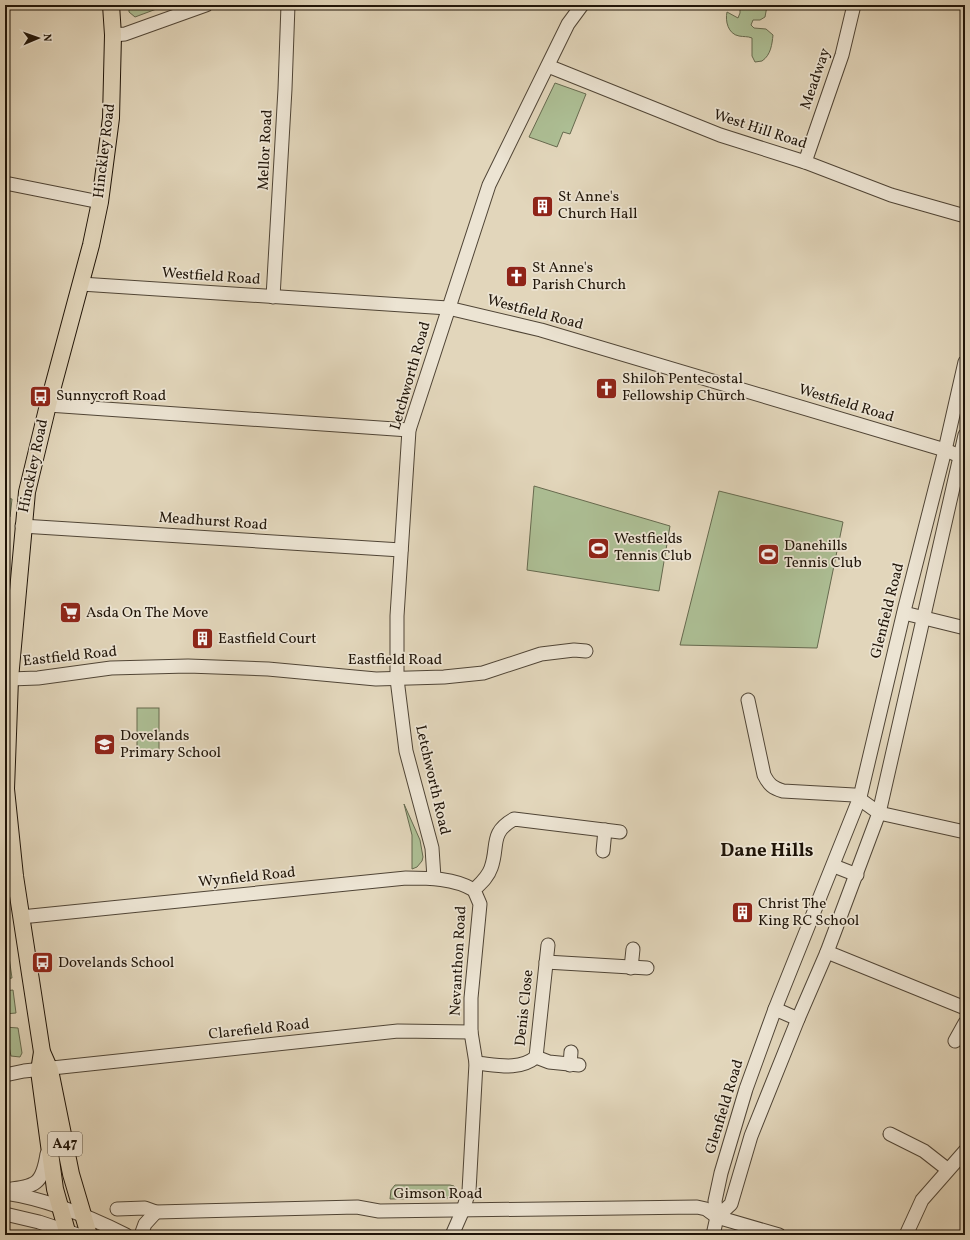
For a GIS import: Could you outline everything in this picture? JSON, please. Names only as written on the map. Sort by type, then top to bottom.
[{"type":"main road","name":"Hinckley Road","points":[[71,1234],[59,1207],[49,1145],[42,1052],[21,917],[6,789],[10,679],[22,526],[28,485],[81,284],[100,202],[111,118],[113,35],[111,5]]},
{"type":"main road","name":"Hinckley Road","points":[[44,1070],[82,1215],[89,1235]]},
{"type":"street","points":[[113,35],[125,34],[206,5]]},
{"type":"street","name":"Mellor Road","points":[[273,297],[286,89],[288,5]]},
{"type":"street","name":"Letchworth Road","points":[[434,878],[432,848],[406,751],[397,679],[397,616],[409,430],[448,308],[490,185],[568,24],[582,5]]},
{"type":"street","name":"Meadway","points":[[805,162],[842,55],[854,5]]},
{"type":"street","name":"West Hill Road","points":[[548,66],[720,135],[805,162],[891,195],[965,216]]},
{"type":"street","points":[[5,183],[100,202]]},
{"type":"street","name":"Westfield Road","points":[[81,284],[448,308],[541,330],[945,450],[963,457]]},
{"type":"street","name":"Glenfield Road","points":[[713,1235],[717,1217],[715,1201],[721,1173],[746,1089],[775,1009],[834,866],[860,797],[945,450],[965,362]]},
{"type":"street","points":[[48,405],[409,430]]},
{"type":"street","points":[[717,1217],[731,1204],[751,1136],[798,1019],[827,952],[880,813],[963,457],[965,435]]},
{"type":"street","name":"Meadhurst Road","points":[[22,526],[401,550]]},
{"type":"street","points":[[904,613],[965,628]]},
{"type":"street","name":"Eastfield Road","points":[[10,679],[38,678],[111,668],[188,666],[236,667],[376,679],[397,679],[483,673],[542,654],[574,650],[586,652]]},
{"type":"street","points":[[748,700],[764,775],[774,788],[784,791],[854,795],[860,797],[880,813],[965,832]]},
{"type":"street","name":"Nevanthon Road","points":[[452,1235],[463,1210],[469,1191],[476,1063],[471,1032],[471,998],[480,904],[474,890],[486,878],[492,867],[496,838],[503,825],[514,819],[620,832]]},
{"type":"street","points":[[603,851],[605,830]]},
{"type":"street","points":[[834,866],[857,875]]},
{"type":"street","name":"Wynfield Road","points":[[21,917],[406,878],[434,878],[465,885],[474,890]]},
{"type":"street","name":"Denis Close","points":[[476,1063],[517,1066],[530,1062],[536,1057],[548,945]]},
{"type":"street","points":[[631,968],[633,949]]},
{"type":"street","points":[[827,952],[965,1008]]},
{"type":"street","name":"Denis Close","points":[[546,962],[647,968]]},
{"type":"street","points":[[775,1009],[798,1019]]},
{"type":"street","points":[[955,1041],[965,1022]]},
{"type":"street","name":"Clarefield Road","points":[[5,1075],[398,1030],[471,1032]]},
{"type":"street","name":"Denis Close","points":[[536,1057],[549,1062],[573,1061]]},
{"type":"street","points":[[890,1134],[924,1151],[948,1169]]},
{"type":"street","points":[[5,1190],[29,1186],[36,1183],[45,1169],[49,1145]]},
{"type":"street","points":[[906,1235],[922,1200],[965,1151]]},
{"type":"street","points":[[5,1193],[59,1207],[82,1215],[126,1235]]},
{"type":"street","name":"Gimson Road","points":[[117,1210],[146,1208],[156,1212],[357,1207],[379,1210],[463,1210],[697,1207],[706,1209],[717,1217],[779,1235]]},
{"type":"street","points":[[141,1235],[145,1224],[156,1212]]},
{"type":"street","points":[[5,1214],[71,1234]]},
{"type":"green space","points":[[129,5],[167,5],[135,17],[129,12]]},
{"type":"green space","points":[[736,5],[767,6],[765,17],[760,20],[753,20],[751,25],[754,28],[766,29],[773,35],[769,53],[762,61],[755,62],[752,56],[752,38],[735,35],[728,27],[726,19],[727,12],[738,18],[740,13],[740,7]]},
{"type":"green space","points":[[555,83],[586,94],[570,134],[563,132],[557,147],[529,137]]},
{"type":"green space","name":"Westfields Tennis Club","points":[[534,486],[670,526],[659,591],[527,570]]},
{"type":"green space","name":"Danehills Tennis Club","points":[[719,491],[843,522],[817,648],[680,645]]},
{"type":"green space","points":[[5,498],[12,499],[10,517],[5,516]]},
{"type":"green space","points":[[137,708],[159,708],[159,758],[137,758]]},
{"type":"green space","points":[[404,804],[420,840],[423,857],[422,861],[417,867],[412,869],[412,835]]},
{"type":"green space","points":[[9,957],[12,978],[5,979],[5,958]]},
{"type":"green space","points":[[13,990],[16,1013],[5,1014],[5,991]]},
{"type":"green space","points":[[5,1027],[18,1028],[22,1053],[20,1057],[11,1056]]},
{"type":"green space","points":[[395,1185],[450,1185],[454,1186],[457,1192],[455,1196],[451,1198],[390,1199],[391,1190]]},
{"type":"place","name":"St Anne's Church Hall","points":[[543,206]]},
{"type":"place","name":"St Anne's Parish Church","points":[[516,277]]},
{"type":"place","name":"Shiloh Pentecostal Fellowship Church","points":[[606,388]]},
{"type":"place","name":"Sunnycroft Road","points":[[41,396]]},
{"type":"place","name":"Westfields Tennis Club","points":[[598,548]]},
{"type":"place","name":"Danehills Tennis Club","points":[[769,555]]},
{"type":"place","name":"Asda On The Move","points":[[71,613]]},
{"type":"place","name":"Eastfield Court","points":[[203,639]]},
{"type":"place","name":"Dovelands Primary School","points":[[105,745]]},
{"type":"place","name":"Christ The King RC School","points":[[742,913]]},
{"type":"place","name":"Dovelands School","points":[[42,963]]},
{"type":"district","name":"Dane Hills","points":[[767,851]]}]
